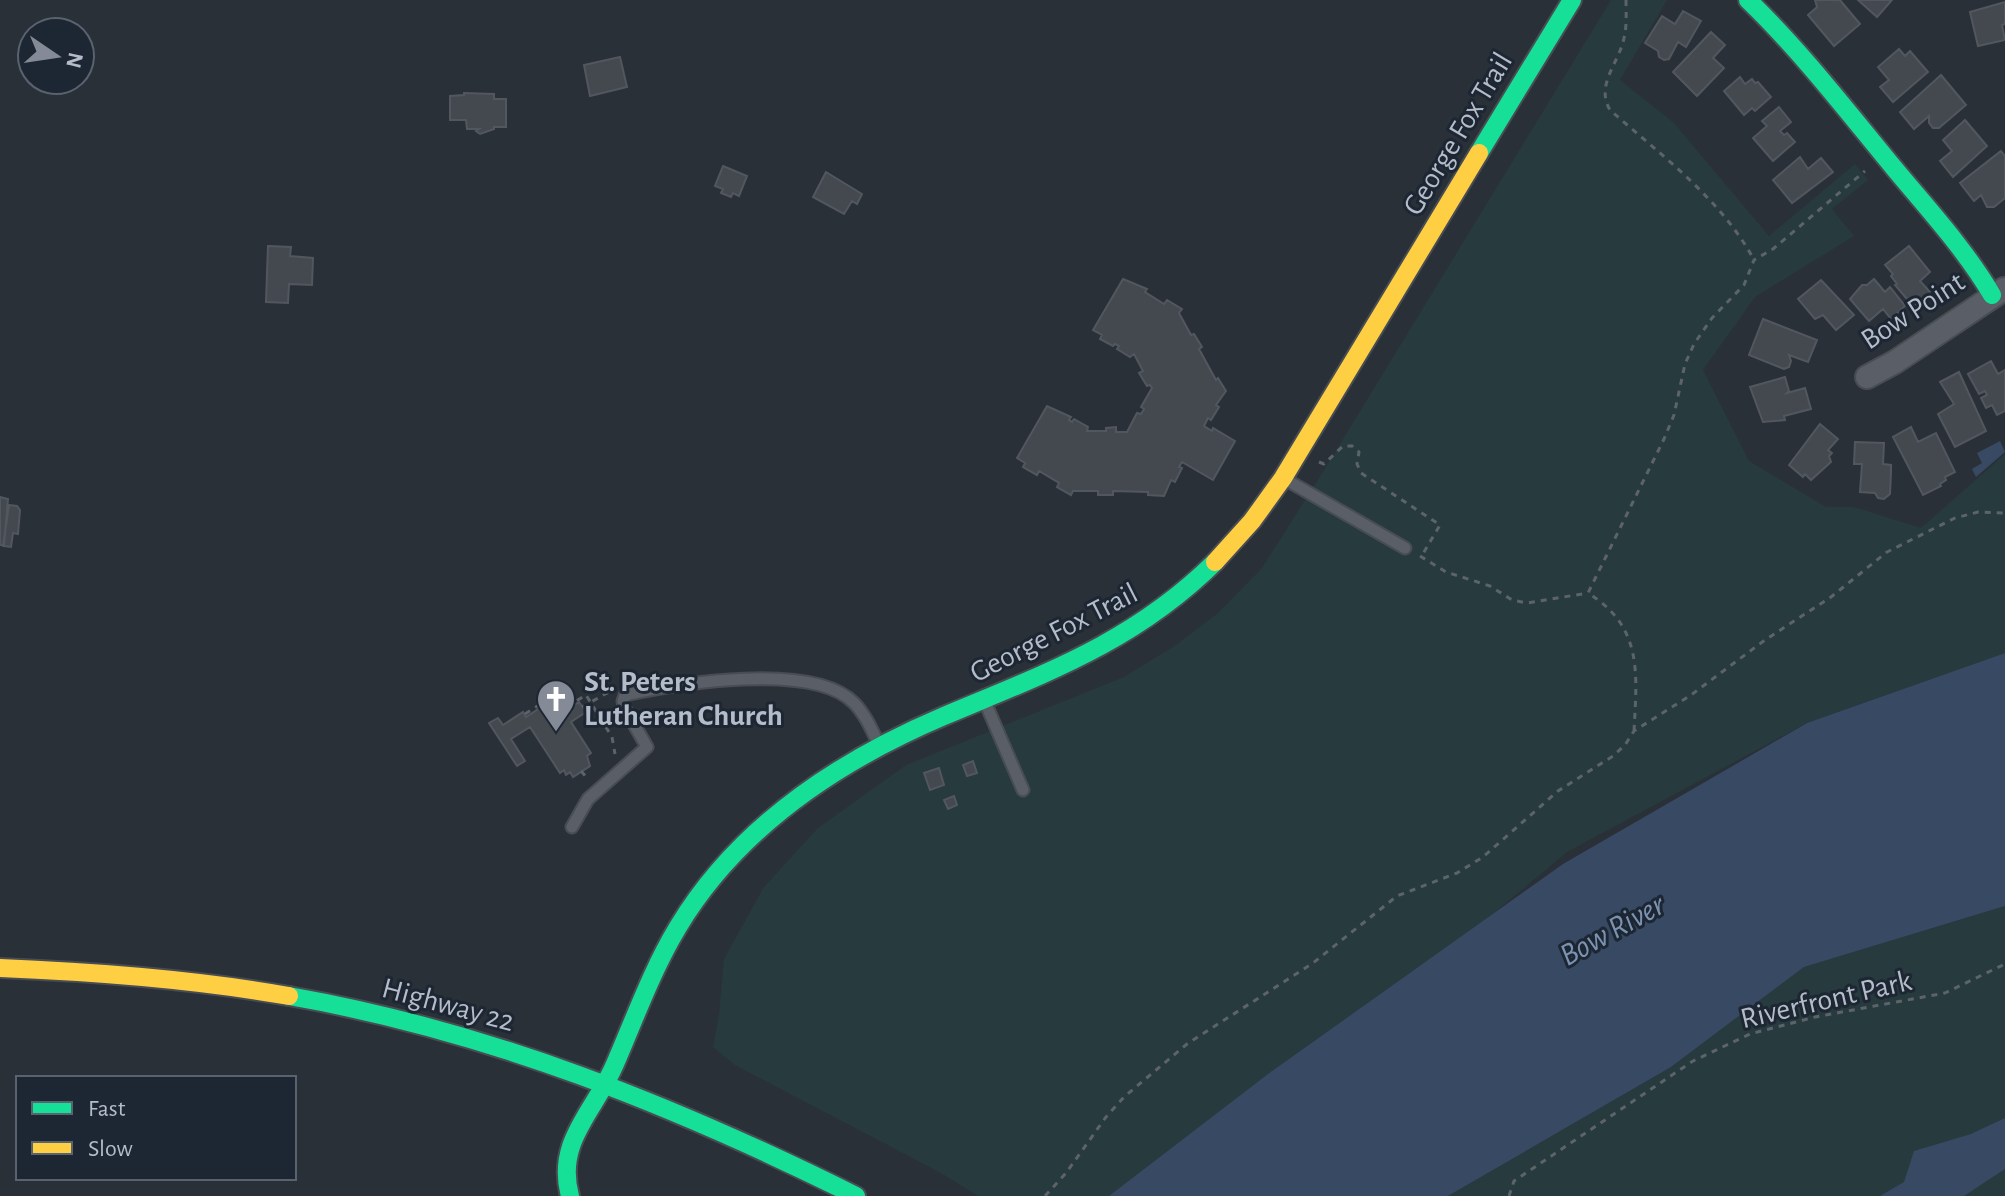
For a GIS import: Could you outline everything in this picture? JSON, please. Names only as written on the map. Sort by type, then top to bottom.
[{"type":"street","name":"George Fox Trail","points":[[570,1196],[564,1183],[566,1154],[575,1132],[607,1083],[670,942],[707,887],[749,838],[802,793],[879,745],[985,701],[1083,656],[1136,627],[1186,590],[1234,543],[1283,478],[1572,0]]},
{"type":"street","points":[[1754,2],[1999,292]]},
{"type":"street","name":"Bow Point","points":[[1867,377],[1895,362],[1999,292]]},
{"type":"street","name":"Highway 22","points":[[0,968],[80,969],[167,977],[336,1004],[479,1041],[607,1083],[709,1125],[856,1196]]},
{"type":"lane","points":[[1283,478],[1405,548]]},
{"type":"lane","points":[[572,827],[588,799],[647,747],[623,701],[625,695],[757,678],[802,682],[830,689],[852,701],[879,745]]},
{"type":"lane","points":[[985,701],[1023,790]]},
{"type":"path","points":[[1626,0],[1624,41],[1607,79],[1606,102],[1610,110],[1731,224],[1754,260]]},
{"type":"path","points":[[1588,593],[1664,439],[1674,415],[1685,364],[1694,344],[1712,318],[1744,285],[1754,260],[1773,249],[1871,166]]},
{"type":"path","points":[[1299,451],[1324,464],[1343,446],[1352,446],[1359,452],[1357,464],[1361,473],[1440,525],[1421,557]]},
{"type":"path","points":[[1045,1196],[1124,1097],[1187,1044],[1313,963],[1397,896],[1457,873],[1483,857],[1558,791],[1613,756],[1634,731],[1831,597],[1887,552],[1955,518],[1978,512],[2005,513]]},
{"type":"path","points":[[1405,548],[1446,572],[1490,586],[1512,600],[1527,603],[1588,593],[1615,613],[1632,641],[1634,731]]},
{"type":"path","points":[[582,707],[607,693],[623,701]]},
{"type":"path","points":[[525,714],[555,695],[573,703],[586,695],[612,737],[615,759]]},
{"type":"path","points":[[581,771],[594,783]]},
{"type":"path","name":"Riverfront Park","points":[[1509,1196],[1514,1181],[1606,1122],[1678,1070],[1750,1034],[1815,1017],[1945,993],[2005,964]]},
{"type":"green space","points":[[1611,0],[1667,0],[1620,80],[1674,123],[1769,236],[1855,164],[1868,180],[1832,209],[1854,236],[1755,297],[1703,370],[1749,461],[1826,507],[1854,507],[1921,528],[2005,454],[2005,653],[1807,723],[1567,852],[1348,1035],[1120,1196],[978,1196],[941,1173],[735,1065],[713,1047],[724,959],[764,887],[818,828],[906,765],[1124,677],[1176,645],[1218,613],[1262,568]]},
{"type":"green space","points":[[2005,906],[2005,1196],[1448,1196],[1671,1067],[1804,967]]},
{"type":"water","points":[[2000,441],[2005,452],[1976,477],[1972,469],[1982,463],[1977,453]]},
{"type":"water","name":"Bow River","points":[[2005,653],[2005,906],[1804,967],[1671,1067],[1448,1196],[1109,1196],[1268,1074],[1563,864],[1807,723]]},
{"type":"water","points":[[2005,1118],[2005,1169],[1964,1196],[1880,1196],[1904,1182],[1914,1151],[1971,1134]]},
{"type":"building","points":[[1815,0],[1840,0],[1860,24],[1834,46],[1808,15],[1817,7]]},
{"type":"building","points":[[1858,0],[1892,0],[1877,17]]},
{"type":"building","points":[[2005,2],[2005,24],[2002,25],[2005,40],[1978,46],[1970,12]]},
{"type":"building","points":[[1683,11],[1701,21],[1686,47],[1678,42],[1669,59],[1664,60],[1659,57],[1658,51],[1645,43],[1662,16],[1675,24]]},
{"type":"building","points":[[1711,32],[1725,45],[1713,58],[1724,68],[1697,96],[1673,72]]},
{"type":"building","points":[[1899,49],[1905,56],[1910,51],[1928,72],[1893,102],[1880,87],[1889,80],[1878,67]]},
{"type":"building","points":[[620,57],[627,87],[590,96],[584,65]]},
{"type":"building","points":[[1941,75],[1966,105],[1939,128],[1933,128],[1929,116],[1914,129],[1900,112]]},
{"type":"building","points":[[1740,77],[1745,84],[1752,79],[1758,82],[1771,97],[1755,111],[1752,108],[1744,115],[1724,91]]},
{"type":"building","points":[[494,94],[494,99],[506,99],[506,127],[494,127],[480,134],[476,131],[479,129],[467,129],[466,120],[450,120],[450,96]]},
{"type":"building","points":[[1779,107],[1791,122],[1780,131],[1784,135],[1787,133],[1795,142],[1773,161],[1753,138],[1767,126],[1762,121]]},
{"type":"building","points":[[1965,120],[1987,146],[1953,177],[1940,161],[1952,151],[1943,140]]},
{"type":"building","points":[[2001,151],[2005,156],[2005,198],[1994,207],[1987,207],[1981,195],[1974,201],[1960,183]]},
{"type":"building","points":[[1800,157],[1808,169],[1821,158],[1833,172],[1792,203],[1773,180]]},
{"type":"building","points":[[723,166],[747,176],[739,196],[721,193],[723,189],[715,186]]},
{"type":"building","points":[[826,172],[862,194],[857,204],[852,201],[844,214],[813,197]]},
{"type":"building","points":[[268,246],[291,247],[290,256],[313,258],[312,285],[289,284],[288,303],[266,302]]},
{"type":"building","points":[[1909,246],[1930,272],[1920,281],[1930,292],[1913,306],[1895,285],[1893,274],[1885,265]]},
{"type":"building","points":[[1123,279],[1147,289],[1145,292],[1164,304],[1167,300],[1182,309],[1179,313],[1202,347],[1199,349],[1216,380],[1218,378],[1226,391],[1216,405],[1219,407],[1211,420],[1208,418],[1204,426],[1235,441],[1213,480],[1182,462],[1175,482],[1171,480],[1164,496],[1148,495],[1148,492],[1113,491],[1113,495],[1098,495],[1098,491],[1073,491],[1071,495],[1039,471],[1037,475],[1023,467],[1025,463],[1017,458],[1047,406],[1071,417],[1069,420],[1072,422],[1074,419],[1088,427],[1087,431],[1106,431],[1106,428],[1116,427],[1116,432],[1127,432],[1137,413],[1141,414],[1144,409],[1141,407],[1152,388],[1147,386],[1139,373],[1143,371],[1134,354],[1130,357],[1117,349],[1119,346],[1100,339],[1102,335],[1093,330]]},
{"type":"building","points":[[1874,279],[1885,292],[1890,287],[1905,306],[1891,319],[1883,309],[1869,321],[1850,299],[1862,285]]},
{"type":"building","points":[[1821,280],[1854,315],[1836,330],[1823,315],[1815,319],[1798,299]]},
{"type":"building","points":[[1763,319],[1817,340],[1808,362],[1789,355],[1789,367],[1784,369],[1749,355]]},
{"type":"building","points":[[1991,361],[1998,374],[2005,370],[2005,411],[1997,415],[1992,405],[1986,408],[1981,398],[1987,395],[1985,391],[1979,394],[1968,374]]},
{"type":"building","points":[[1959,372],[1986,431],[1955,447],[1938,414],[1954,404],[1940,382]]},
{"type":"building","points":[[1785,377],[1787,393],[1805,388],[1811,409],[1784,416],[1785,420],[1763,422],[1750,387]]},
{"type":"building","points":[[1820,424],[1838,439],[1828,450],[1832,453],[1829,456],[1831,462],[1811,480],[1789,465]]},
{"type":"building","points":[[1911,427],[1918,442],[1936,433],[1955,472],[1945,477],[1941,486],[1923,495],[1893,437]]},
{"type":"building","points":[[1855,442],[1884,443],[1883,464],[1891,465],[1891,472],[1890,494],[1884,499],[1878,498],[1875,493],[1860,492],[1862,464],[1854,464]]},
{"type":"building","points":[[0,497],[8,499],[4,545],[0,545]]},
{"type":"building","points":[[9,505],[17,506],[20,510],[18,534],[13,533],[11,547],[3,546]]},
{"type":"building","name":"St. Peters Lutheran Church","points":[[555,698],[564,711],[579,702],[586,712],[571,722],[591,753],[587,756],[590,766],[573,777],[570,772],[566,775],[564,770],[560,773],[530,727],[511,739],[525,761],[517,766],[489,723],[498,718],[503,725],[523,712],[526,717]]},
{"type":"building","points":[[973,761],[977,773],[967,776],[963,765]]},
{"type":"building","points":[[939,768],[944,785],[930,790],[924,773]]},
{"type":"building","points":[[954,796],[957,805],[948,809],[944,800]]},
{"type":"traffic: fast","points":[[1479,153],[1572,0]]},
{"type":"traffic: fast","points":[[1748,0],[1805,61],[1933,214],[1992,295]]},
{"type":"traffic: fast","points":[[570,1196],[568,1159],[579,1127],[607,1081],[669,943],[703,891],[730,858],[794,800],[829,776],[905,734],[1053,669],[1121,635],[1184,590],[1215,562]]},
{"type":"traffic: fast","points":[[289,996],[437,1029],[580,1075],[719,1132],[856,1196]]},
{"type":"traffic: slow","points":[[1215,562],[1252,521],[1283,478],[1479,153]]},
{"type":"traffic: slow","points":[[0,968],[145,977],[289,996]]},
{"type":"place","name":"St. Peters Lutheran Church","points":[[556,733]]}]
